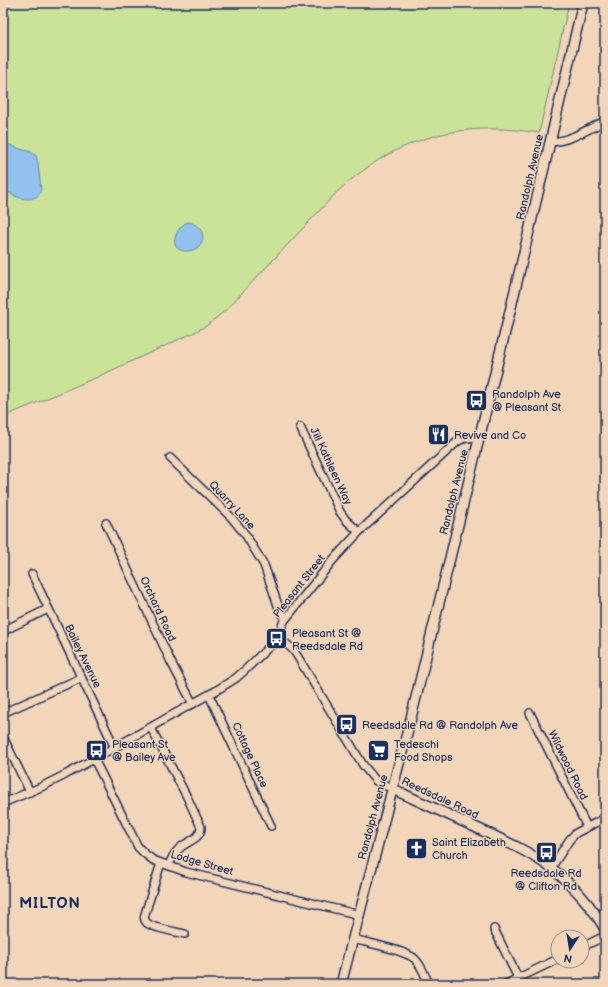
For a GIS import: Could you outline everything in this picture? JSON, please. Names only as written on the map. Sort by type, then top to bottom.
[{"type":"main road","name":"Randolph Avenue","points":[[341,984],[411,718],[583,3]]},
{"type":"main road","name":"Reedsdale Road","points":[[393,789],[518,848],[551,868],[580,895],[604,925]]},
{"type":"street","points":[[550,142],[567,138],[605,121]]},
{"type":"street","name":"Jill Kathleen Way","points":[[300,427],[340,512],[359,532]]},
{"type":"street","name":"Pleasant Street","points":[[280,642],[281,628],[286,618],[333,560],[359,532],[457,442],[467,437],[479,439]]},
{"type":"street","name":"Quarry Lane","points":[[170,458],[231,517],[245,534],[264,565],[280,611],[286,618]]},
{"type":"street","name":"Orchard Road","points":[[106,523],[171,662],[193,704]]},
{"type":"street","name":"Bailey Avenue","points":[[32,574],[115,748]]},
{"type":"street","points":[[3,631],[48,609]]},
{"type":"street","points":[[3,803],[65,775],[209,695],[240,675],[271,645],[280,642]]},
{"type":"street","name":"Reedsdale Road","points":[[280,642],[289,645],[296,654],[356,754],[371,776],[379,783],[393,789]]},
{"type":"street","points":[[3,713],[81,678]]},
{"type":"street","name":"Cottage Place","points":[[209,695],[271,826]]},
{"type":"street","name":"Wildwood Road","points":[[530,713],[587,827]]},
{"type":"street","points":[[151,728],[188,799],[200,827],[199,834],[178,850],[169,866]]},
{"type":"street","points":[[3,737],[30,792]]},
{"type":"street","name":"Lodge Street","points":[[94,759],[138,847],[148,857],[194,874],[360,915]]},
{"type":"street","points":[[551,868],[573,836],[580,830],[605,818]]},
{"type":"street","points":[[161,863],[145,914],[145,921],[152,926],[185,934]]},
{"type":"street","points":[[494,929],[518,978]]},
{"type":"street","points":[[590,943],[605,936]]},
{"type":"street","points":[[353,939],[402,952],[411,956],[419,963],[429,984]]},
{"type":"street","points":[[506,984],[550,963]]},
{"type":"green space","points":[[3,3],[569,3],[539,133],[483,129],[456,131],[407,145],[383,157],[360,172],[338,191],[226,310],[206,326],[95,378],[3,417]]},
{"type":"water","points":[[3,142],[31,152],[36,156],[41,189],[38,196],[35,198],[21,198],[3,189]]},
{"type":"water","points":[[189,222],[193,223],[202,231],[203,238],[199,246],[194,250],[183,251],[175,244],[175,237],[181,227]]},
{"type":"place","name":"Randolph Ave @ Pleasant St","points":[[477,400]]},
{"type":"place","name":"Revive and Co","points":[[439,435]]},
{"type":"place","name":"Pleasant St @ Reedsdale Rd","points":[[277,639]]},
{"type":"place","name":"Reedsdale Rd @ Randolph Ave","points":[[347,725]]},
{"type":"place","name":"Pleasant St @ Bailey Ave","points":[[97,750]]},
{"type":"place","name":"Tedeschi Food Shops","points":[[378,750]]},
{"type":"place","name":"Saint Elizabeth Church","points":[[416,848]]},
{"type":"place","name":"Reedsdale Rd @ Clifton Rd","points":[[546,853]]},
{"type":"district","name":"MILTON","points":[[50,903]]}]
